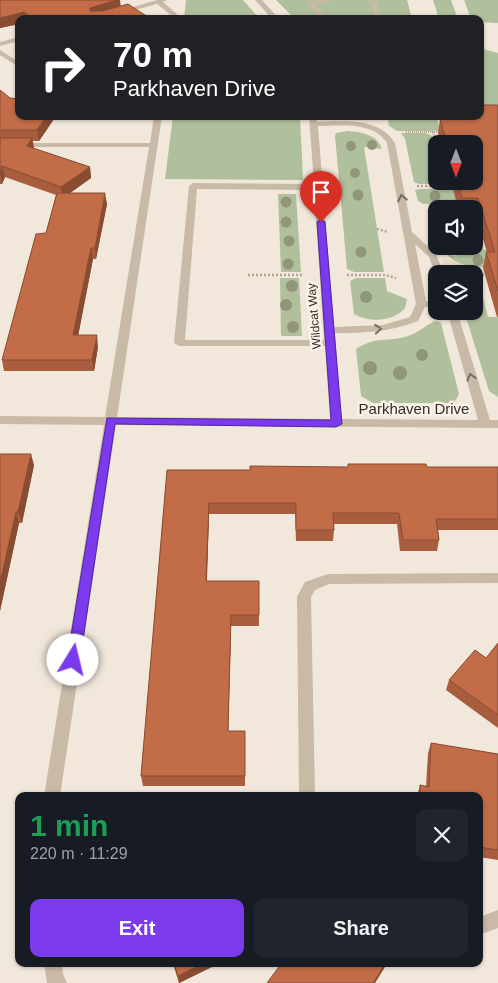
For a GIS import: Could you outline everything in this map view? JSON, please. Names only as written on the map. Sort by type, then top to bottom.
[{"type":"street","points":[[258,0],[272,15]]},
{"type":"street","points":[[321,15],[310,3],[329,0]]},
{"type":"street","points":[[371,0],[375,3],[377,15]]},
{"type":"street","points":[[110,15],[161,1],[175,15]]},
{"type":"street","points":[[0,44],[15,40]]},
{"type":"street","points":[[0,52],[15,62]]},
{"type":"street","points":[[53,792],[157,120]]},
{"type":"street","points":[[313,120],[368,127],[383,132],[391,143],[421,304],[414,319],[397,327],[366,330],[329,330]]},
{"type":"street","name":"Wildcat Way","points":[[313,120],[336,424]]},
{"type":"street","points":[[0,145],[153,145]]},
{"type":"street","points":[[318,187],[193,186],[179,343],[330,343]]},
{"type":"street","points":[[409,234],[433,256],[436,265]]},
{"type":"street","points":[[421,304],[428,304]]},
{"type":"street","points":[[455,320],[485,424]]},
{"type":"street","name":"Parkhaven Drive","points":[[0,420],[498,424]]},
{"type":"street","points":[[307,792],[304,597],[310,586],[328,579],[498,578]]},
{"type":"street","points":[[483,925],[498,919]]},
{"type":"street","points":[[53,967],[54,977],[58,983]]},
{"type":"path","points":[[433,135],[432,132],[445,132]]},
{"type":"path","points":[[413,186],[428,186]]},
{"type":"path","points":[[483,274],[490,274]]},
{"type":"path","points":[[248,275],[304,275]]},
{"type":"path","points":[[347,275],[385,275]]},
{"type":"green space","points":[[186,0],[243,0],[256,15],[184,15]]},
{"type":"green space","points":[[276,0],[407,0],[411,15],[291,15]]},
{"type":"green space","points":[[433,0],[451,0],[457,15],[438,15]]},
{"type":"green space","points":[[464,0],[498,0],[498,23],[484,22],[484,15],[470,15]]},
{"type":"green space","points":[[484,49],[498,53],[498,116],[484,116]]},
{"type":"green space","points":[[172,120],[300,120],[303,180],[165,179]]},
{"type":"green space","points":[[388,120],[437,120],[441,131],[397,131],[389,126]]},
{"type":"green space","points":[[348,131],[364,133],[373,137],[382,149],[364,147],[384,272],[354,272],[347,269],[335,136],[336,133]]},
{"type":"green space","points":[[401,133],[426,133],[430,135],[428,135],[428,184],[414,182],[405,139]]},
{"type":"green space","points":[[415,190],[453,190],[456,200],[428,200],[428,204],[423,204],[418,201]]},
{"type":"green space","points":[[278,194],[296,194],[301,272],[281,272]]},
{"type":"green space","points":[[486,249],[497,267],[465,265],[451,259],[447,255],[483,255],[483,250]]},
{"type":"green space","points":[[280,278],[299,278],[302,336],[281,336]]},
{"type":"green space","points":[[356,278],[385,278],[387,291],[407,299],[405,308],[394,316],[381,320],[367,319],[354,314],[350,281]]},
{"type":"green space","points":[[483,297],[488,317],[498,317],[498,397],[489,391],[467,320],[483,320]]},
{"type":"green space","points":[[435,321],[441,323],[459,394],[454,403],[373,403],[361,396],[356,349],[370,342],[408,336]]},
{"type":"shaded area","points":[[442,259],[453,260],[463,265],[444,265]]},
{"type":"building","points":[[0,0],[116,0],[90,8],[90,11],[102,11],[128,4],[145,15],[28,15],[24,12],[0,18]]},
{"type":"building","points":[[0,90],[10,98],[15,99],[15,120],[44,120],[37,130],[0,130]]},
{"type":"building","points":[[484,105],[498,105],[498,291],[486,252],[495,252],[483,214],[483,200],[479,200],[478,198],[462,198],[460,190],[483,190],[483,135],[444,135],[440,120],[484,120]]},
{"type":"building","points":[[0,138],[32,138],[27,146],[90,167],[61,187],[2,166],[0,173]]},
{"type":"building","points":[[57,193],[105,193],[95,248],[91,248],[73,335],[97,335],[92,360],[2,360],[36,234],[46,233]]},
{"type":"building","points":[[0,454],[31,454],[0,583]]},
{"type":"building","points":[[348,464],[426,464],[427,467],[498,467],[498,519],[436,519],[439,540],[403,540],[399,513],[333,513],[334,530],[296,530],[296,503],[209,503],[206,581],[259,581],[259,615],[231,615],[228,731],[245,731],[245,776],[141,776],[167,470],[250,470],[250,466],[348,467]]},
{"type":"building","points":[[498,643],[498,715],[449,680],[475,650],[486,658]]},
{"type":"building","points":[[431,743],[498,754],[498,850],[483,848],[483,792],[420,792],[420,785],[429,787]]},
{"type":"building","points":[[175,967],[196,967],[178,976]]},
{"type":"building","points":[[279,967],[383,967],[373,983],[267,983]]},
{"type":"route","points":[[73,660],[111,421],[336,424],[321,222]]}]
